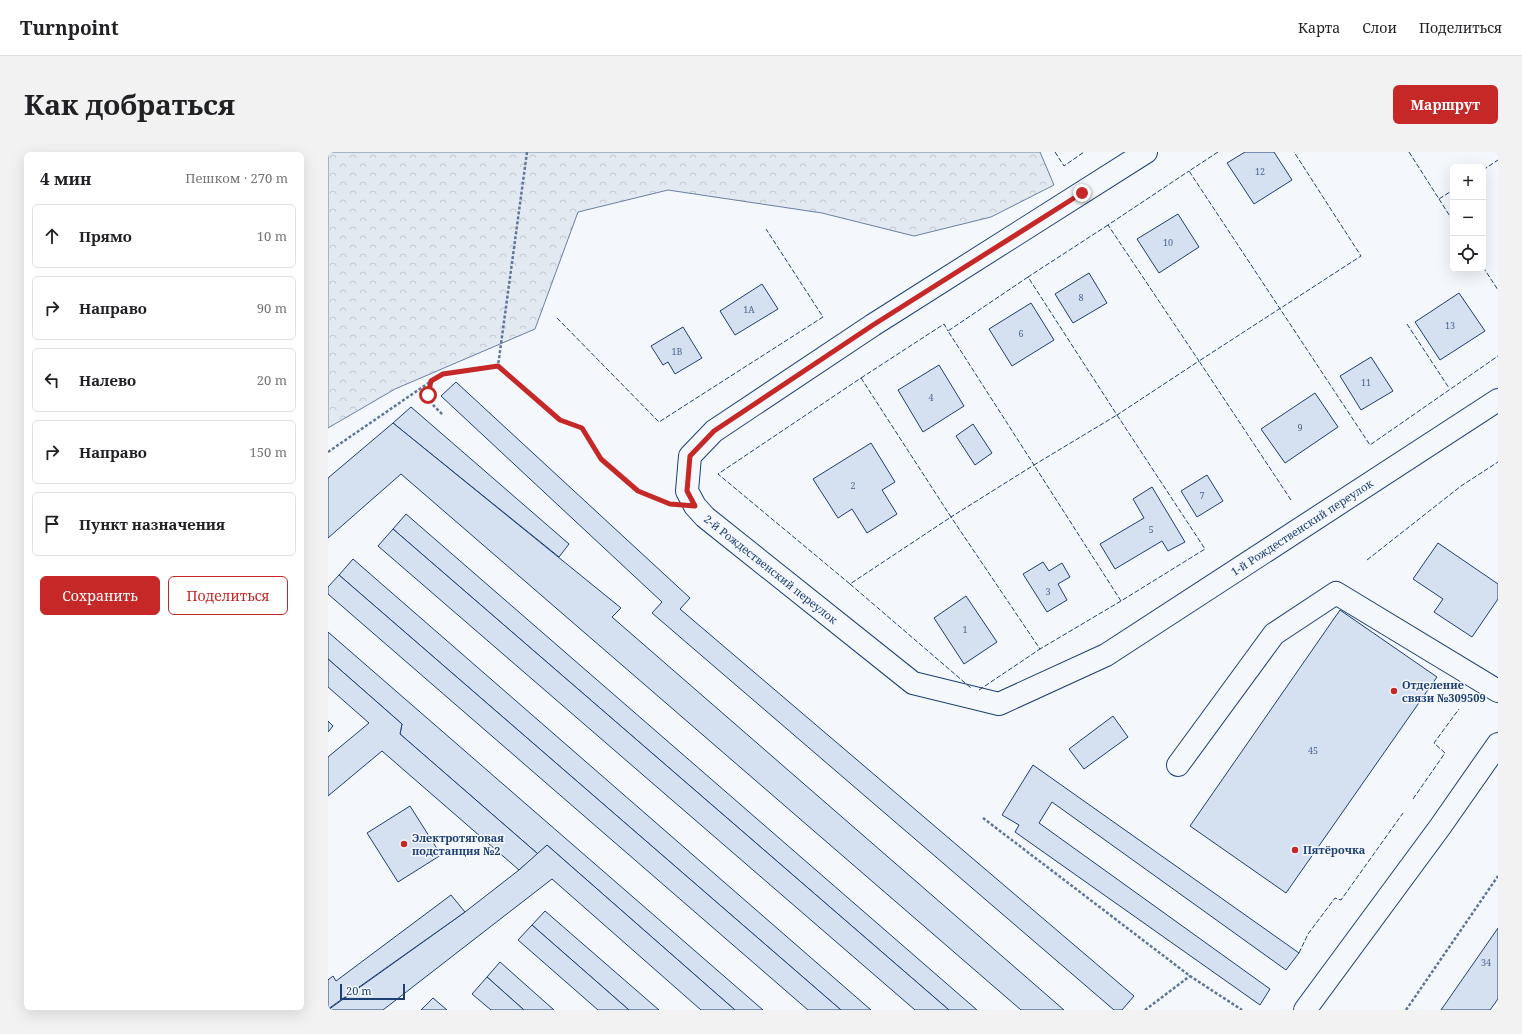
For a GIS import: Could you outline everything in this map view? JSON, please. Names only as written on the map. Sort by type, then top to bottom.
[{"type":"street","name":"2-й Рождественский переулок","points":[[1106,655],[999,704],[913,683],[705,517],[695,506],[687,491],[690,456],[714,431],[873,325],[1146,152]]},
{"type":"street","name":"1-й Рождественский переулок","points":[[1106,655],[1498,400]]},
{"type":"street","points":[[1178,765],[1274,634],[1336,593],[1498,691]]},
{"type":"street","points":[[1305,1010],[1440,827],[1498,744]]},
{"type":"path","points":[[498,366],[527,152]]},
{"type":"path","points":[[328,452],[443,374],[498,366],[560,420],[582,428],[601,459],[638,491],[670,504],[695,506]]},
{"type":"path","points":[[431,381],[428,395],[434,406],[443,415]]},
{"type":"path","points":[[983,818],[1190,976],[1242,1010]]},
{"type":"path","points":[[1406,1010],[1498,876]]},
{"type":"path","points":[[1144,1010],[1190,976]]},
{"type":"green space","points":[[328,152],[1040,152],[1054,185],[991,217],[914,236],[822,213],[668,190],[578,212],[535,329],[395,389],[328,428]]},
{"type":"building","points":[[1245,152],[1274,152],[1292,180],[1254,204],[1227,163]]},
{"type":"building","points":[[1178,214],[1199,247],[1159,273],[1137,239]]},
{"type":"building","points":[[1089,273],[1107,303],[1073,323],[1055,294]]},
{"type":"building","points":[[762,284],[778,309],[735,335],[720,311]]},
{"type":"building","points":[[1459,293],[1485,331],[1440,360],[1415,322]]},
{"type":"building","points":[[1031,303],[1054,340],[1012,366],[989,329]]},
{"type":"building","points":[[683,327],[702,358],[675,374],[668,362],[663,365],[651,346]]},
{"type":"building","points":[[1371,357],[1393,391],[1361,410],[1340,376]]},
{"type":"building","points":[[939,365],[964,406],[923,432],[898,390]]},
{"type":"building","points":[[456,382],[690,598],[680,609],[1134,996],[1122,1010],[1114,1010],[652,613],[662,602],[441,396]]},
{"type":"building","points":[[1315,393],[1338,427],[1285,463],[1261,429]]},
{"type":"building","points":[[411,407],[569,544],[559,557],[393,423]]},
{"type":"building","points":[[393,423],[621,608],[612,617],[1064,1010],[1021,1010],[401,474],[328,538],[328,478]]},
{"type":"building","points":[[973,424],[992,453],[975,465],[956,436]]},
{"type":"building","points":[[871,443],[895,482],[882,490],[897,514],[867,533],[852,509],[838,518],[813,479]]},
{"type":"building","points":[[1207,475],[1223,501],[1197,517],[1181,491]]},
{"type":"building","points":[[1152,487],[1185,542],[1168,551],[1162,541],[1115,569],[1100,544],[1144,518],[1133,499]]},
{"type":"building","points":[[406,514],[977,1010],[949,1010],[393,529]]},
{"type":"building","points":[[393,529],[949,1010],[915,1010],[378,546]]},
{"type":"building","points":[[1438,543],[1498,584],[1498,599],[1472,637],[1434,612],[1443,599],[1413,579]]},
{"type":"building","points":[[353,559],[871,1010],[841,1010],[339,575]]},
{"type":"building","points":[[1043,562],[1049,571],[1062,563],[1070,577],[1058,584],[1067,600],[1047,612],[1023,574]]},
{"type":"building","points":[[339,575],[841,1010],[808,1010],[328,594],[328,587]]},
{"type":"building","points":[[966,596],[997,642],[964,664],[934,618]]},
{"type":"building","points":[[1340,610],[1437,677],[1286,893],[1190,826]]},
{"type":"building","points":[[328,632],[763,1010],[735,1010],[547,845],[538,854],[400,734],[402,724],[328,659]]},
{"type":"building","points":[[328,659],[402,724],[400,734],[538,854],[519,870],[382,751],[328,796],[328,757],[369,723],[328,687]]},
{"type":"building","points":[[1113,716],[1128,737],[1084,769],[1069,749]]},
{"type":"building","points":[[328,721],[333,726],[328,732]]},
{"type":"building","points":[[1033,765],[1299,953],[1286,970],[1052,802],[1039,823],[1270,989],[1260,1005],[1015,832],[1019,825],[1002,815]]},
{"type":"building","name":"Электротяговая подстанция №2","points":[[410,806],[441,855],[398,882],[367,833]]},
{"type":"building","points":[[547,845],[735,1010],[701,1010],[552,879],[383,1010],[328,1010],[465,912],[519,870]]},
{"type":"building","points":[[451,895],[465,912],[328,1009],[328,980],[333,976],[336,981]]},
{"type":"building","points":[[545,911],[659,1010],[629,1010],[532,925]]},
{"type":"building","points":[[532,925],[629,1010],[598,1010],[518,940]]},
{"type":"building","points":[[1498,928],[1498,999],[1490,1010],[1441,1010]]},
{"type":"building","points":[[500,962],[554,1010],[524,1010],[487,977]]},
{"type":"building","points":[[487,977],[524,1010],[491,1010],[472,994]]},
{"type":"building","points":[[433,998],[447,1010],[421,1010]]},
{"type":"fence","points":[[1055,152],[1064,166],[1084,152]]},
{"type":"fence","points":[[1218,152],[1189,171],[1370,445],[1498,356]]},
{"type":"fence","points":[[1291,500],[1199,361],[1361,256],[1294,152]]},
{"type":"fence","points":[[1409,152],[1439,199],[1450,192]]},
{"type":"fence","points":[[1486,168],[1498,160]]},
{"type":"fence","points":[[1108,225],[1028,277],[1117,415],[1199,361],[1108,225],[1189,171]]},
{"type":"fence","points":[[1439,199],[1450,216]]},
{"type":"fence","points":[[557,318],[659,422],[823,317],[766,229]]},
{"type":"fence","points":[[1486,272],[1498,290]]},
{"type":"fence","points":[[1028,277],[948,331],[1034,465],[951,517],[1040,649],[1121,601]]},
{"type":"fence","points":[[861,378],[944,324],[948,331]]},
{"type":"fence","points":[[1407,324],[1449,388]]},
{"type":"fence","points":[[861,378],[951,517],[850,584],[718,474],[861,378]]},
{"type":"fence","points":[[1117,415],[1205,549],[1121,601],[1034,465],[1117,415]]},
{"type":"fence","points":[[1367,560],[1461,486],[1498,462]]},
{"type":"fence","points":[[850,584],[971,688]]},
{"type":"fence","points":[[979,690],[1040,649]]},
{"type":"fence","points":[[1413,799],[1445,753],[1434,743],[1459,709]]},
{"type":"fence","points":[[1299,953],[1308,934],[1335,898],[1341,900],[1403,813]]},
{"type":"place","name":"Отделение связи №309509","points":[[1394,691]]},
{"type":"place","name":"Электротяговая подстанция №2","points":[[404,844]]},
{"type":"place","name":"Пятёрочка","points":[[1295,850]]},
{"type":"route","points":[[428,395],[431,381],[443,374],[498,366],[560,420],[582,428],[601,459],[638,491],[670,504],[695,506],[687,491],[690,456],[714,431],[873,325],[1082,193]]}]
